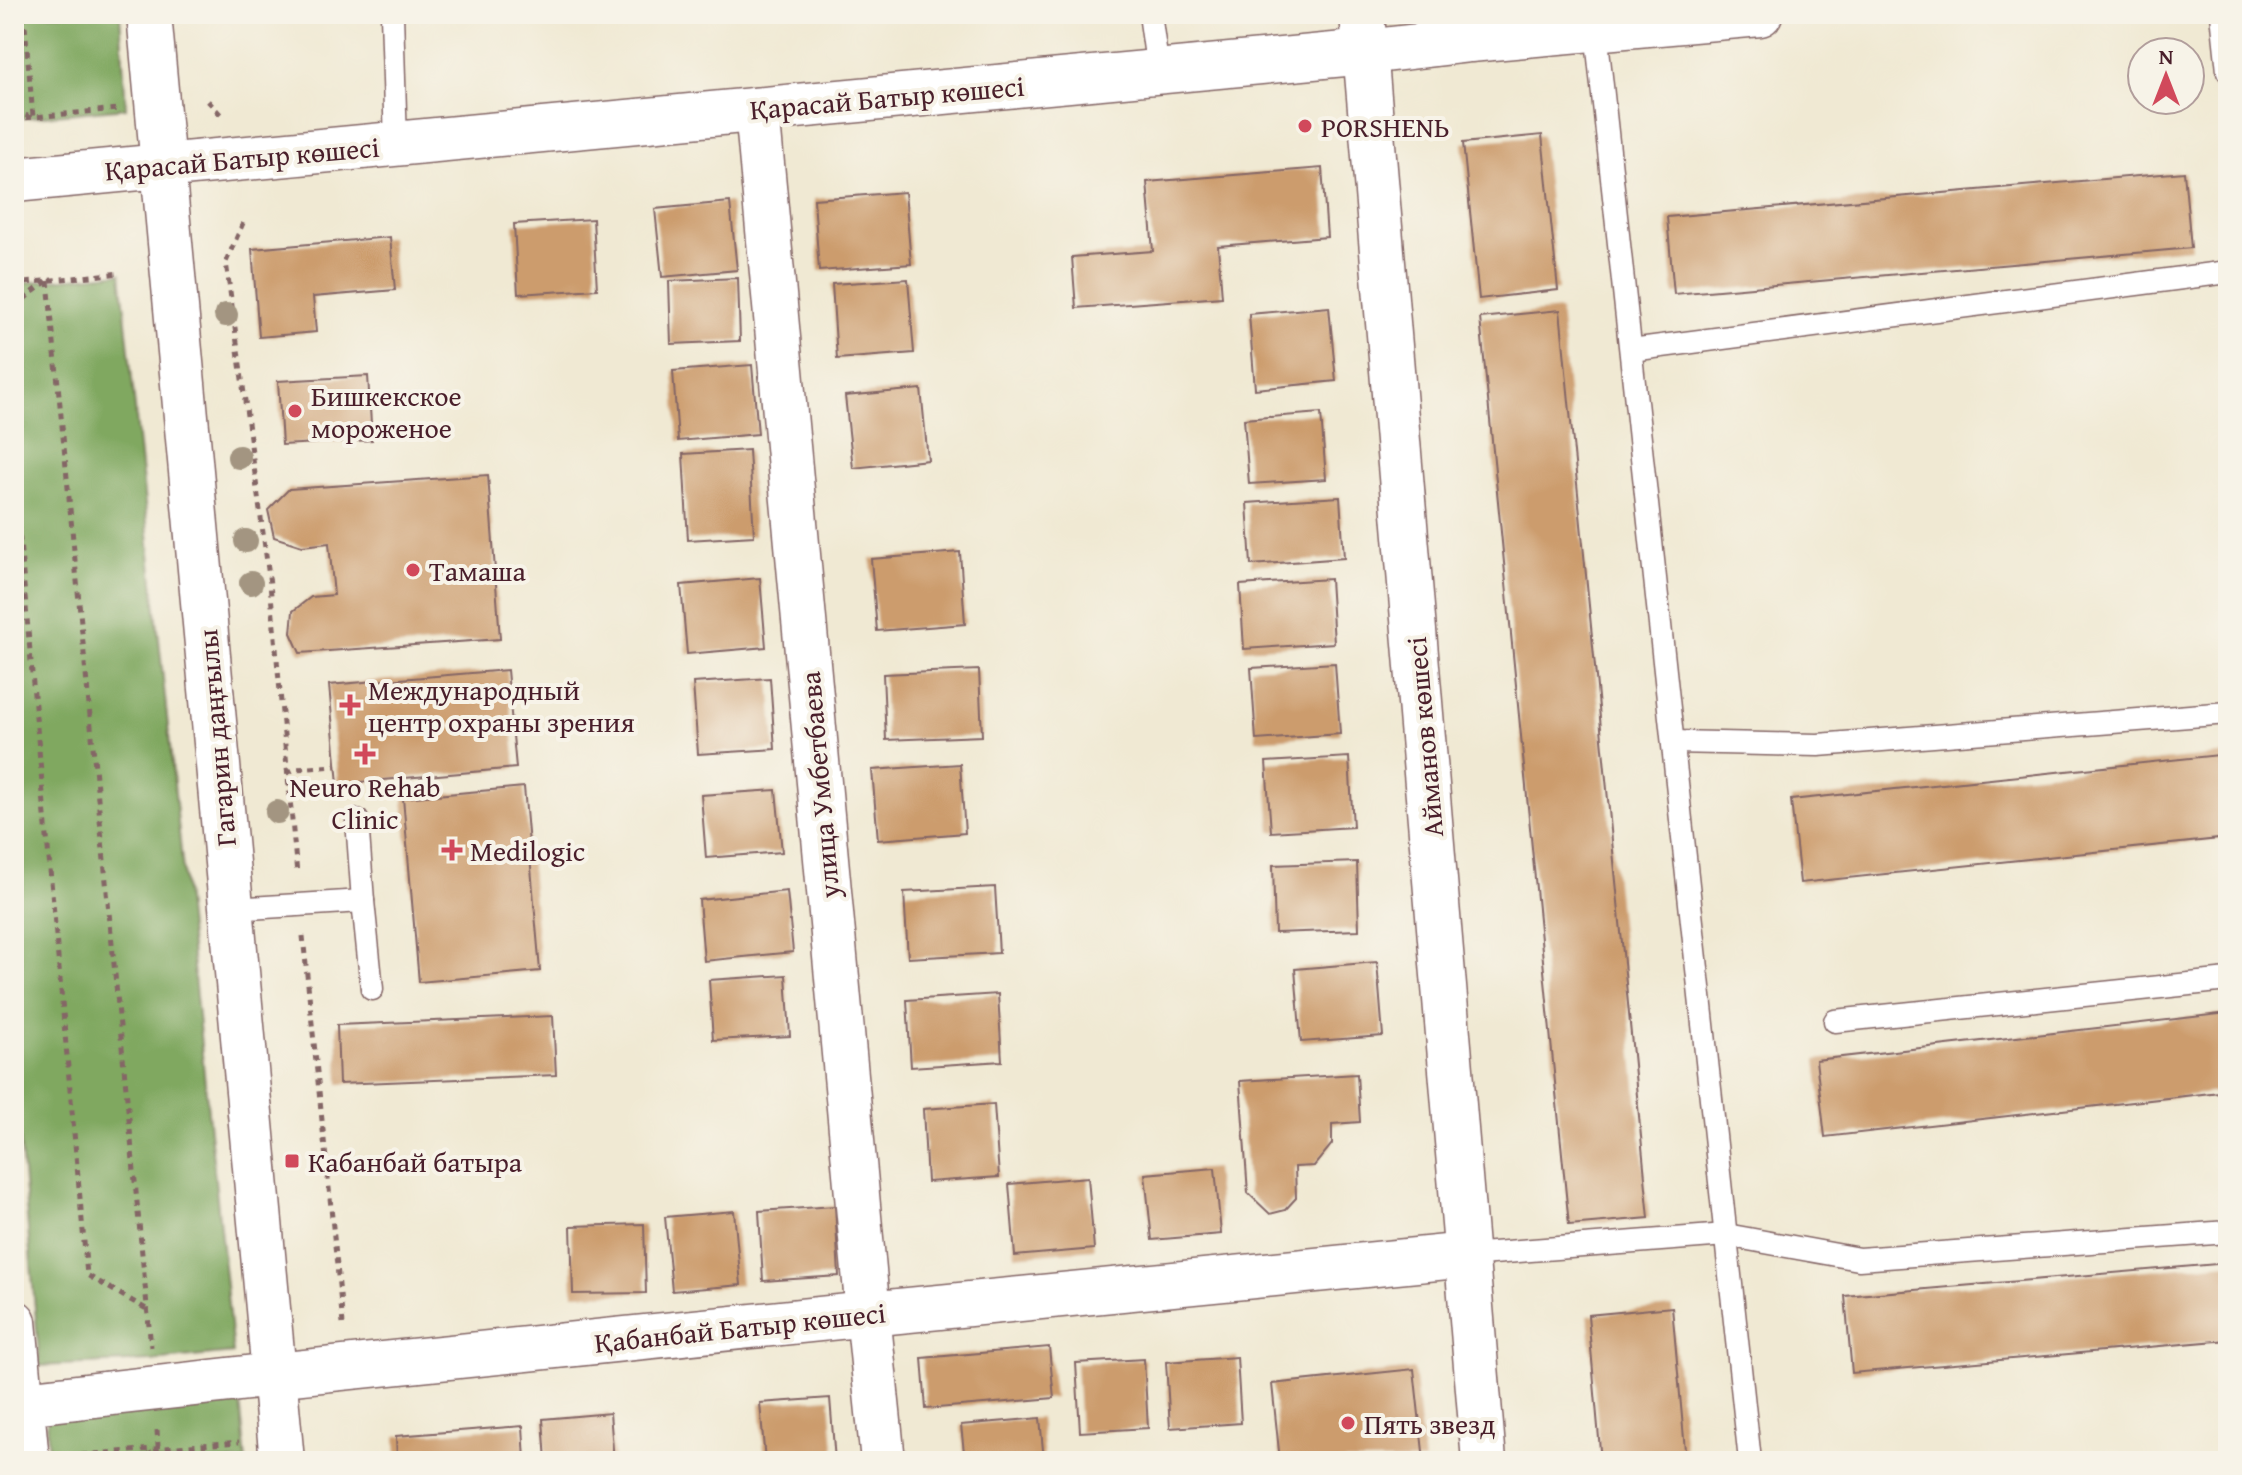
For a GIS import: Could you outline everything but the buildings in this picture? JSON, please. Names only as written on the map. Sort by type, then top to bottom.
[{"type":"street","name":"Гагарин даңғылы","points":[[149,14],[282,1461]]},
{"type":"street","name":"Қарасай Батыр көшесі","points":[[14,180],[1158,71],[1364,33],[1470,40],[1760,14]]},
{"type":"street","name":"Айманов көшесі","points":[[1364,33],[1484,1461]]},
{"type":"street","name":"улица Умбетбаева","points":[[757,110],[883,1461]]},
{"type":"street","name":"Қабанбай Батыр көшесі","points":[[18,1404],[274,1375],[1467,1255]]},
{"type":"street","points":[[14,1322],[18,1404],[46,1459]]},
{"type":"lane","points":[[392,14],[396,144]]},
{"type":"lane","points":[[1150,14],[1158,71]]},
{"type":"lane","points":[[2222,14],[2228,71]]},
{"type":"lane","points":[[1596,30],[1750,1461]]},
{"type":"lane","points":[[1631,350],[2228,272]]},
{"type":"lane","points":[[1673,742],[1818,745],[2228,713]]},
{"type":"lane","points":[[357,820],[372,989]]},
{"type":"lane","points":[[231,909],[363,901]]},
{"type":"lane","points":[[1835,1021],[2228,980]]},
{"type":"lane","points":[[1467,1255],[1726,1235],[1859,1259],[2228,1232]]},
{"type":"path","points":[[24,14],[33,117]]},
{"type":"path","points":[[14,119],[126,108]]},
{"type":"path","points":[[14,112],[33,117]]},
{"type":"path","points":[[243,223],[226,262],[270,584],[345,1334]]},
{"type":"path","points":[[14,284],[121,273]]},
{"type":"path","points":[[14,307],[48,281]]},
{"type":"path","points":[[48,281],[152,1361]]},
{"type":"path","points":[[14,476],[87,1275],[148,1310]]},
{"type":"path","points":[[287,773],[296,769],[336,766]]},
{"type":"path","points":[[46,1459],[244,1441]]},
{"type":"path","points":[[137,1461],[158,1450]]},
{"type":"green space","points":[[14,14],[120,14],[126,108],[14,119]]},
{"type":"green space","points":[[121,273],[233,1353],[152,1361],[40,1366],[14,1069],[14,284]]},
{"type":"green space","points":[[240,1401],[246,1461],[49,1461],[47,1418],[155,1402]]},
{"type":"place","name":"PORSHENЬ","points":[[1305,126]]},
{"type":"place","name":"Бишкекское мороженое","points":[[295,411]]},
{"type":"place","name":"Тамаша","points":[[413,570]]},
{"type":"place","name":"Международный центр охраны зрения","points":[[350,705]]},
{"type":"place","name":"Neuro Rehab Clinic","points":[[365,754]]},
{"type":"place","name":"Medilogic","points":[[452,850]]},
{"type":"place","name":"Кабанбай батыра","points":[[292,1161]]},
{"type":"place","name":"Пять звезд","points":[[1348,1423]]}]
